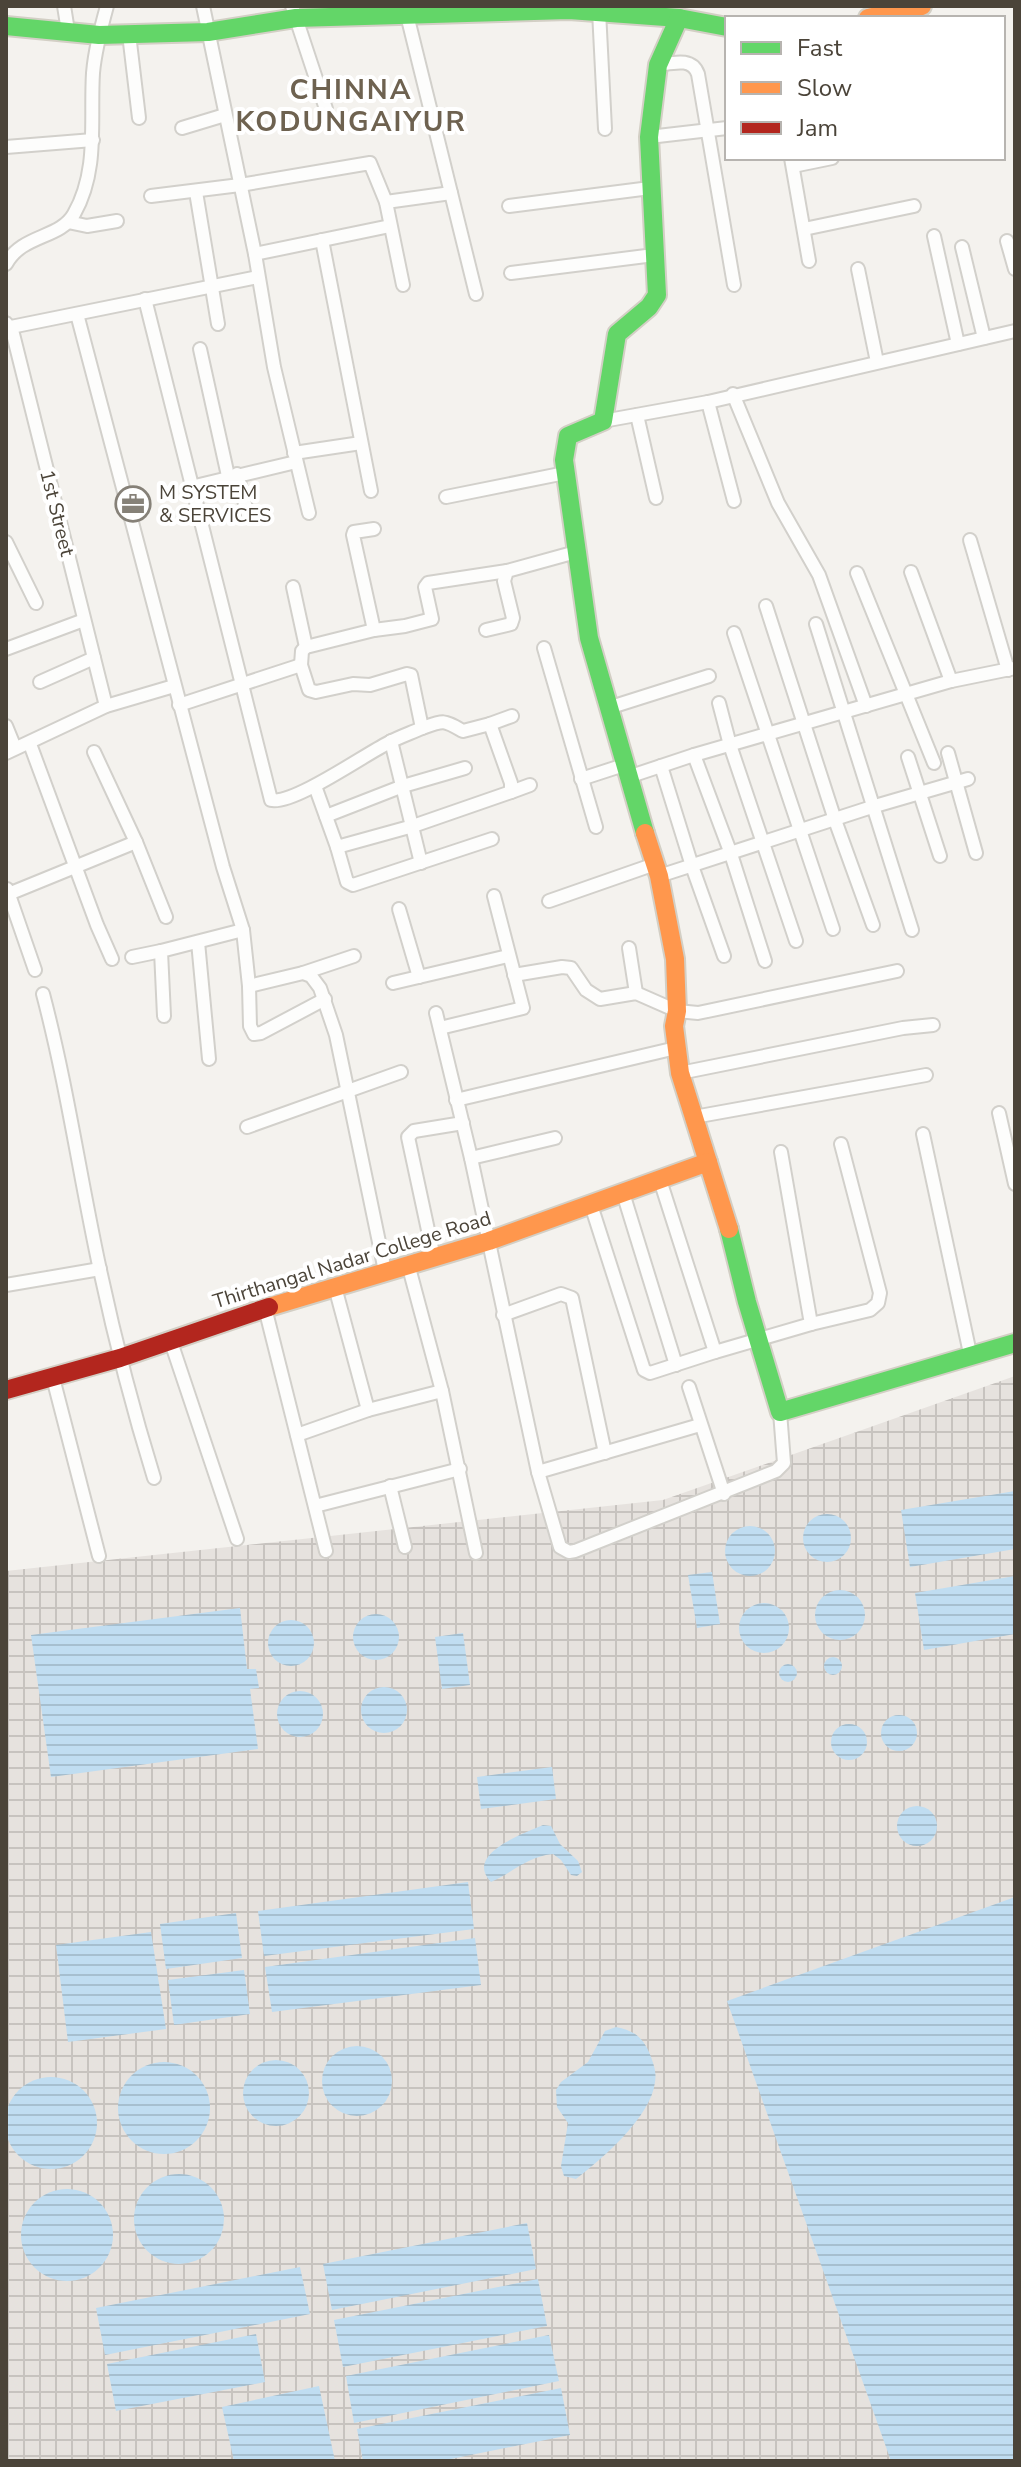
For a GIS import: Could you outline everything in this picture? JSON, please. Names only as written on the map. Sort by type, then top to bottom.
[{"type":"street","points":[[64,6],[68,31]]},
{"type":"street","points":[[6,264],[21,245],[68,222],[85,188],[93,140],[93,73],[107,6]]},
{"type":"street","points":[[203,6],[255,254],[274,367],[309,513]]},
{"type":"street","points":[[6,26],[99,35],[208,32],[294,12],[407,15],[568,8],[679,18],[724,26],[726,6]]},
{"type":"street","points":[[879,16],[922,6]]},
{"type":"street","points":[[599,11],[605,129]]},
{"type":"street","points":[[294,12],[326,109]]},
{"type":"street","points":[[407,15],[476,294]]},
{"type":"street","points":[[603,421],[617,334],[649,310],[657,295],[649,137],[658,65],[679,18]]},
{"type":"street","points":[[129,34],[139,118]]},
{"type":"street","points":[[658,65],[688,62],[695,67],[734,285]]},
{"type":"street","points":[[182,128],[225,115]]},
{"type":"street","points":[[649,137],[725,128]]},
{"type":"street","points":[[6,147],[93,140]]},
{"type":"street","points":[[809,261],[792,162],[812,160]]},
{"type":"street","points":[[151,196],[196,192],[370,163],[386,202],[403,285]]},
{"type":"street","points":[[509,206],[650,188]]},
{"type":"street","points":[[196,192],[218,324]]},
{"type":"street","points":[[386,202],[451,193]]},
{"type":"street","points":[[804,229],[914,206]]},
{"type":"street","points":[[68,222],[82,226],[117,221]]},
{"type":"street","points":[[255,254],[390,226]]},
{"type":"street","points":[[934,236],[958,344]]},
{"type":"street","points":[[322,240],[371,491]]},
{"type":"street","points":[[1007,241],[1015,269]]},
{"type":"street","points":[[962,247],[984,338]]},
{"type":"street","points":[[511,273],[654,255]]},
{"type":"street","points":[[858,269],[877,362]]},
{"type":"street","points":[[8,325],[258,277]]},
{"type":"street","points":[[145,299],[271,800],[279,802],[315,786],[391,741],[444,720],[463,731],[512,716]]},
{"type":"street","points":[[77,314],[179,705],[243,930],[250,1026],[254,1034],[261,1033],[325,999]]},
{"type":"street","name":"1st Street","points":[[8,325],[106,706]]},
{"type":"street","points":[[436,1013],[471,1158],[538,1472],[557,1542],[569,1552],[724,1494],[782,1468],[780,1412],[680,1073],[674,1026],[677,1011],[675,959],[657,870],[589,638],[565,473],[565,445],[568,436],[603,421],[708,402],[1015,331]]},
{"type":"street","points":[[200,349],[232,475],[248,515]]},
{"type":"street","points":[[733,394],[778,503],[819,575],[866,706]]},
{"type":"street","points":[[708,402],[734,501]]},
{"type":"street","points":[[637,415],[656,498]]},
{"type":"street","points":[[191,487],[295,457],[361,443]]},
{"type":"street","points":[[446,497],[565,473]]},
{"type":"street","points":[[374,529],[354,532],[353,535],[374,630]]},
{"type":"street","points":[[581,779],[661,766],[951,681],[1011,669],[970,540]]},
{"type":"street","points":[[6,542],[36,603]]},
{"type":"street","points":[[422,728],[411,675],[370,685],[353,684],[316,692],[309,690],[301,665],[302,651],[306,647],[374,630],[430,620],[432,616],[425,587],[428,583],[507,571],[576,552]]},
{"type":"street","points":[[486,630],[511,624],[513,618],[504,581],[507,571]]},
{"type":"street","points":[[911,572],[951,681]]},
{"type":"street","points":[[857,573],[934,763]]},
{"type":"street","points":[[293,587],[306,647]]},
{"type":"street","points":[[766,606],[835,820],[873,925]]},
{"type":"street","points":[[6,649],[84,620]]},
{"type":"street","points":[[816,624],[846,711],[912,930]]},
{"type":"street","points":[[734,633],[833,929]]},
{"type":"street","points":[[544,648],[596,827]]},
{"type":"street","points":[[40,682],[94,658]]},
{"type":"street","points":[[179,705],[301,665]]},
{"type":"street","points":[[608,708],[709,676]]},
{"type":"street","points":[[6,726],[10,750],[30,744],[106,706],[174,686]]},
{"type":"street","points":[[719,703],[730,745],[796,941]]},
{"type":"street","points":[[490,724],[511,783],[511,792]]},
{"type":"street","points":[[391,741],[421,863]]},
{"type":"street","points":[[30,744],[112,959]]},
{"type":"street","points":[[94,752],[136,842],[166,917]]},
{"type":"street","points":[[948,753],[962,781],[976,853]]},
{"type":"street","points":[[694,755],[731,854],[765,961]]},
{"type":"street","points":[[908,757],[940,856]]},
{"type":"street","points":[[661,766],[724,956]]},
{"type":"street","points":[[326,816],[403,786],[465,768]]},
{"type":"street","points":[[549,901],[657,870],[692,866],[962,781]]},
{"type":"street","points":[[337,847],[413,826],[530,785]]},
{"type":"street","points":[[315,786],[347,882],[353,885],[492,839]]},
{"type":"street","points":[[35,970],[7,891],[136,842]]},
{"type":"street","points":[[440,1028],[523,1008],[494,896]]},
{"type":"street","points":[[399,909],[419,977]]},
{"type":"street","points":[[132,957],[243,930]]},
{"type":"street","points":[[198,942],[209,1059]]},
{"type":"street","points":[[629,948],[636,993]]},
{"type":"street","points":[[161,951],[164,1016]]},
{"type":"street","points":[[249,986],[354,956]]},
{"type":"street","points":[[393,983],[508,956]]},
{"type":"street","points":[[514,975],[571,968],[586,990],[600,999],[636,993],[677,1011],[698,1013],[897,971]]},
{"type":"street","points":[[303,973],[311,976],[325,999],[336,1035],[385,1271]]},
{"type":"street","points":[[43,994],[59,1057],[120,1358],[154,1478]]},
{"type":"street","points":[[680,1073],[903,1028],[933,1025]]},
{"type":"street","points":[[456,1100],[676,1048]]},
{"type":"street","points":[[247,1127],[401,1072]]},
{"type":"street","points":[[694,1117],[926,1075]]},
{"type":"street","points":[[999,1113],[1015,1184]]},
{"type":"street","points":[[434,1258],[408,1137],[414,1131],[463,1123]]},
{"type":"street","points":[[923,1134],[971,1358]]},
{"type":"street","points":[[471,1158],[555,1138]]},
{"type":"street","points":[[591,1205],[641,1367],[650,1373],[758,1338],[870,1310],[880,1298],[841,1144]]},
{"type":"street","points":[[781,1152],[811,1324]]},
{"type":"street","name":"Thirthangal Nadar College Road","points":[[6,1390],[120,1358],[265,1308],[489,1241],[708,1162]]},
{"type":"street","points":[[660,1180],[715,1352]]},
{"type":"street","points":[[623,1193],[676,1365]]},
{"type":"street","points":[[408,1264],[442,1391],[476,1553]]},
{"type":"street","points":[[6,1285],[100,1269]]},
{"type":"street","points":[[335,1287],[368,1410]]},
{"type":"street","points":[[503,1315],[561,1294],[572,1298],[605,1453]]},
{"type":"street","points":[[265,1308],[326,1551]]},
{"type":"street","points":[[171,1342],[237,1539]]},
{"type":"street","points":[[780,1412],[1015,1343]]},
{"type":"street","points":[[53,1378],[99,1556]]},
{"type":"street","points":[[689,1387],[724,1494]]},
{"type":"street","points":[[297,1435],[368,1410],[442,1391]]},
{"type":"street","points":[[538,1472],[700,1425]]},
{"type":"street","points":[[315,1506],[460,1469]]},
{"type":"street","points":[[390,1486],[405,1547]]},
{"type":"shaded area","points":[[1015,1376],[1015,2461],[6,2461],[6,1571],[663,1500]]},
{"type":"water","points":[[1015,1491],[1015,1549],[910,1567],[901,1510]]},
{"type":"water","points":[[827,1514],[836,1515],[844,1521],[850,1529],[850,1547],[844,1555],[836,1561],[827,1562],[818,1561],[810,1555],[804,1547],[803,1538],[804,1529],[810,1521],[818,1515]]},
{"type":"water","points":[[750,1526],[768,1533],[775,1551],[768,1569],[750,1576],[732,1569],[725,1551],[732,1533]]},
{"type":"water","points":[[712,1572],[720,1624],[697,1628],[688,1575]]},
{"type":"water","points":[[1015,1576],[1015,1634],[924,1650],[915,1593]]},
{"type":"water","points":[[840,1590],[858,1597],[865,1615],[858,1633],[840,1640],[822,1633],[815,1615],[822,1597]]},
{"type":"water","points":[[764,1603],[782,1610],[789,1628],[782,1646],[764,1653],[746,1646],[739,1628],[746,1610]]},
{"type":"water","points":[[240,1608],[247,1669],[256,1669],[259,1688],[250,1689],[258,1749],[51,1777],[31,1635]]},
{"type":"water","points":[[376,1614],[392,1621],[399,1637],[392,1653],[376,1660],[360,1653],[353,1637],[360,1621]]},
{"type":"water","points":[[291,1620],[307,1627],[314,1643],[307,1659],[291,1666],[275,1659],[268,1643],[275,1627]]},
{"type":"water","points":[[463,1633],[470,1685],[442,1689],[435,1637]]},
{"type":"water","points":[[829,1657],[837,1657],[842,1666],[840,1673],[829,1675],[824,1670],[824,1662]]},
{"type":"water","points":[[784,1664],[792,1664],[797,1673],[795,1680],[784,1682],[779,1677],[779,1669]]},
{"type":"water","points":[[384,1687],[400,1694],[407,1710],[400,1726],[384,1733],[368,1726],[361,1710],[368,1694]]},
{"type":"water","points":[[300,1691],[316,1698],[323,1714],[316,1730],[300,1737],[284,1730],[277,1714],[284,1698]]},
{"type":"water","points":[[899,1715],[912,1720],[917,1733],[912,1746],[899,1751],[886,1746],[881,1733],[886,1720]]},
{"type":"water","points":[[849,1724],[862,1729],[867,1742],[862,1755],[849,1760],[836,1755],[831,1742],[836,1729]]},
{"type":"water","points":[[552,1767],[556,1799],[481,1809],[477,1777]]},
{"type":"water","points":[[917,1806],[931,1812],[937,1826],[931,1840],[917,1846],[903,1840],[897,1826],[903,1812]]},
{"type":"water","points":[[543,1825],[551,1826],[560,1844],[578,1861],[582,1872],[577,1876],[571,1875],[553,1854],[528,1862],[491,1882],[485,1872],[485,1863],[490,1854],[499,1846]]},
{"type":"water","points":[[468,1882],[474,1929],[264,1956],[258,1911]]},
{"type":"water","points":[[1015,1897],[1015,2461],[891,2461],[727,2001]]},
{"type":"water","points":[[236,1913],[242,1958],[166,1969],[160,1924]]},
{"type":"water","points":[[151,1932],[166,2029],[68,2042],[56,1945]]},
{"type":"water","points":[[475,1938],[481,1985],[272,2012],[265,1967]]},
{"type":"water","points":[[244,1970],[250,2014],[174,2025],[168,1980]]},
{"type":"water","points":[[616,2027],[636,2035],[646,2046],[655,2074],[652,2095],[635,2123],[611,2149],[576,2179],[564,2176],[561,2166],[568,2123],[557,2107],[556,2090],[561,2082],[588,2062],[605,2031]]},
{"type":"water","points":[[357,2046],[376,2052],[386,2062],[392,2081],[386,2100],[376,2110],[357,2116],[338,2110],[328,2100],[322,2081],[328,2062],[338,2052]]},
{"type":"water","points":[[276,2060],[289,2062],[299,2070],[307,2080],[307,2106],[299,2116],[289,2124],[276,2126],[263,2124],[253,2116],[245,2106],[243,2093],[245,2080],[253,2070],[263,2062]]},
{"type":"water","points":[[164,2062],[181,2066],[196,2076],[206,2091],[210,2108],[206,2125],[196,2140],[181,2150],[164,2154],[147,2150],[132,2140],[122,2125],[118,2108],[122,2091],[132,2076],[147,2066]]},
{"type":"water","points":[[51,2077],[68,2081],[83,2091],[93,2106],[97,2123],[93,2140],[83,2155],[68,2165],[51,2169],[34,2165],[19,2155],[9,2140],[5,2123],[9,2106],[19,2091],[34,2081]]},
{"type":"water","points":[[179,2174],[196,2177],[211,2187],[221,2202],[224,2219],[221,2236],[211,2251],[196,2261],[179,2264],[162,2261],[147,2251],[137,2236],[134,2219],[137,2202],[147,2187],[162,2177]]},
{"type":"water","points":[[67,2189],[84,2193],[99,2203],[109,2218],[113,2235],[109,2252],[99,2267],[84,2277],[67,2281],[50,2277],[35,2267],[25,2252],[21,2235],[25,2218],[35,2203],[50,2193]]},
{"type":"water","points":[[527,2223],[536,2269],[332,2310],[323,2264]]},
{"type":"water","points":[[300,2267],[310,2314],[105,2355],[96,2308]]},
{"type":"water","points":[[538,2279],[547,2326],[343,2367],[334,2320]]},
{"type":"water","points":[[256,2334],[265,2382],[116,2411],[107,2364]]},
{"type":"water","points":[[549,2335],[559,2381],[354,2423],[346,2376]]},
{"type":"water","points":[[319,2386],[335,2461],[234,2461],[222,2407]]},
{"type":"water","points":[[561,2388],[570,2435],[441,2461],[363,2461],[357,2429]]},
{"type":"traffic: fast","points":[[6,26],[99,35],[208,32],[296,18],[569,10],[679,18],[725,27]]},
{"type":"traffic: fast","points":[[645,833],[589,638],[564,460],[568,436],[603,421],[617,334],[649,307],[657,295],[649,137],[658,65],[679,18]]},
{"type":"traffic: fast","points":[[729,1229],[780,1412],[1015,1343]]},
{"type":"traffic: slow","points":[[877,16],[922,6]]},
{"type":"traffic: slow","points":[[645,833],[659,876],[675,959],[677,1011],[674,1026],[680,1073],[729,1229]]},
{"type":"traffic: slow","points":[[269,1307],[489,1241],[708,1162]]},
{"type":"traffic: jam","points":[[6,1390],[120,1358],[269,1307]]},
{"type":"place","name":"M SYSTEM & SERVICES","points":[[133,504]]},
{"type":"district","name":"CHINNA KODUNGAIYUR","points":[[351,106]]}]
